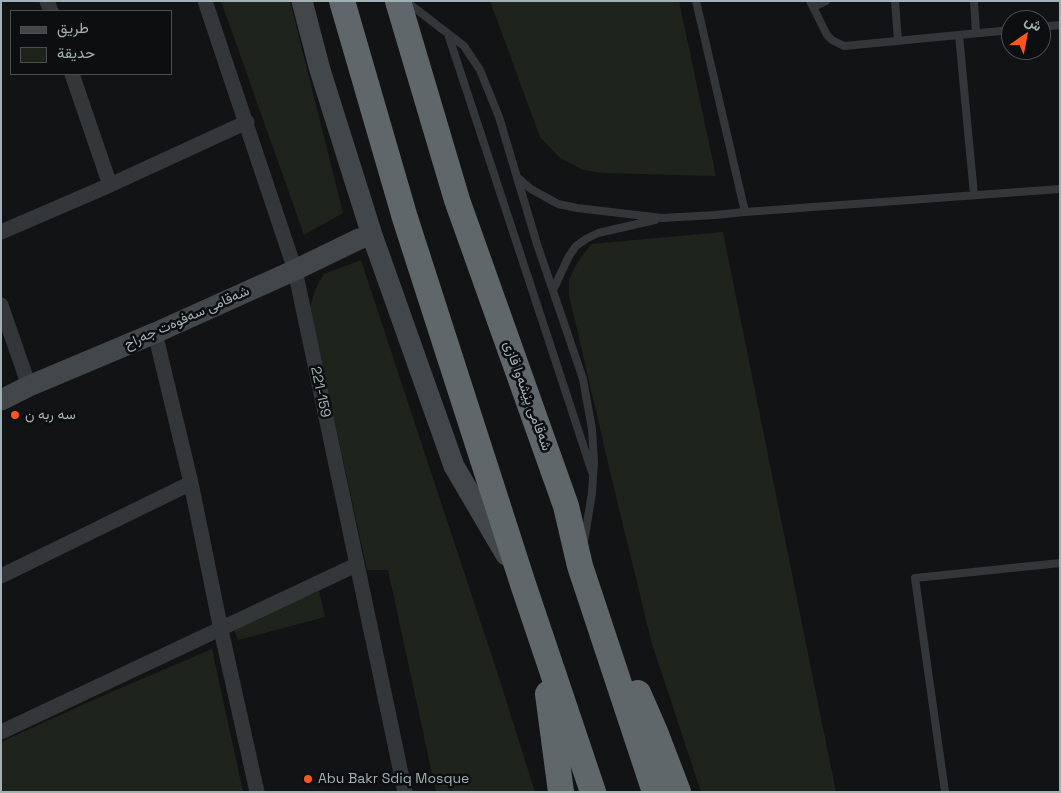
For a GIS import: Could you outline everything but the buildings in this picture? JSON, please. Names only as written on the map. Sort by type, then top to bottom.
[{"type":"highway","points":[[342,1],[405,218],[523,584],[593,792]]},
{"type":"highway","name":"شەقامی پێشەوا قازی","points":[[398,1],[457,200],[566,506],[580,566],[655,792]]},
{"type":"highway","points":[[580,566],[655,732],[678,792]]},
{"type":"highway","points":[[540,631],[561,792]]},
{"type":"main road","points":[[302,1],[320,70],[372,235],[454,466],[523,584]]},
{"type":"main road","name":"شەقامی سەفوەت جەراح","points":[[1,400],[29,386],[155,333],[359,239],[372,235]]},
{"type":"street","name":"221-159","points":[[205,1],[295,270],[405,792]]},
{"type":"street","points":[[72,75],[110,185]]},
{"type":"street","points":[[1,232],[110,185],[246,122]]},
{"type":"street","points":[[1,305],[29,386]]},
{"type":"street","points":[[155,333],[191,483],[257,792]]},
{"type":"street","points":[[1,576],[191,483]]},
{"type":"street","points":[[1,732],[356,565]]},
{"type":"lane","points":[[406,1],[464,46],[480,70],[499,118],[583,379],[592,429],[593,476],[580,566]]},
{"type":"lane","points":[[696,1],[745,212]]},
{"type":"lane","points":[[826,1],[811,4],[827,35],[837,44],[851,45],[1001,31]]},
{"type":"lane","points":[[894,1],[898,41]]},
{"type":"lane","points":[[974,1],[976,33]]},
{"type":"lane","points":[[448,32],[593,476]]},
{"type":"lane","points":[[959,35],[974,195]]},
{"type":"lane","points":[[517,177],[531,189],[558,204],[662,218],[715,216],[745,212],[1060,189]]},
{"type":"lane","points":[[553,290],[569,256],[576,246],[586,239],[598,233],[662,218]]},
{"type":"lane","points":[[945,792],[915,578],[1060,563]]},
{"type":"green space","points":[[221,1],[290,1],[343,213],[304,235]]},
{"type":"green space","points":[[490,1],[679,1],[716,176],[603,173],[583,170],[560,158],[540,137]]},
{"type":"green space","points":[[723,232],[836,792],[701,792],[652,644],[569,295],[569,279],[579,260],[591,244]]},
{"type":"green space","points":[[361,260],[535,792],[436,792],[388,570],[367,570],[310,308],[315,290],[324,274]]},
{"type":"green space","points":[[319,591],[325,617],[238,640],[233,627]]},
{"type":"green space","points":[[212,649],[243,792],[1,792],[1,742]]},
{"type":"place","name":"سه ربه ن","points":[[15,415]]},
{"type":"place","name":"Abu Bakr Sdiq Mosque","points":[[308,779]]}]
